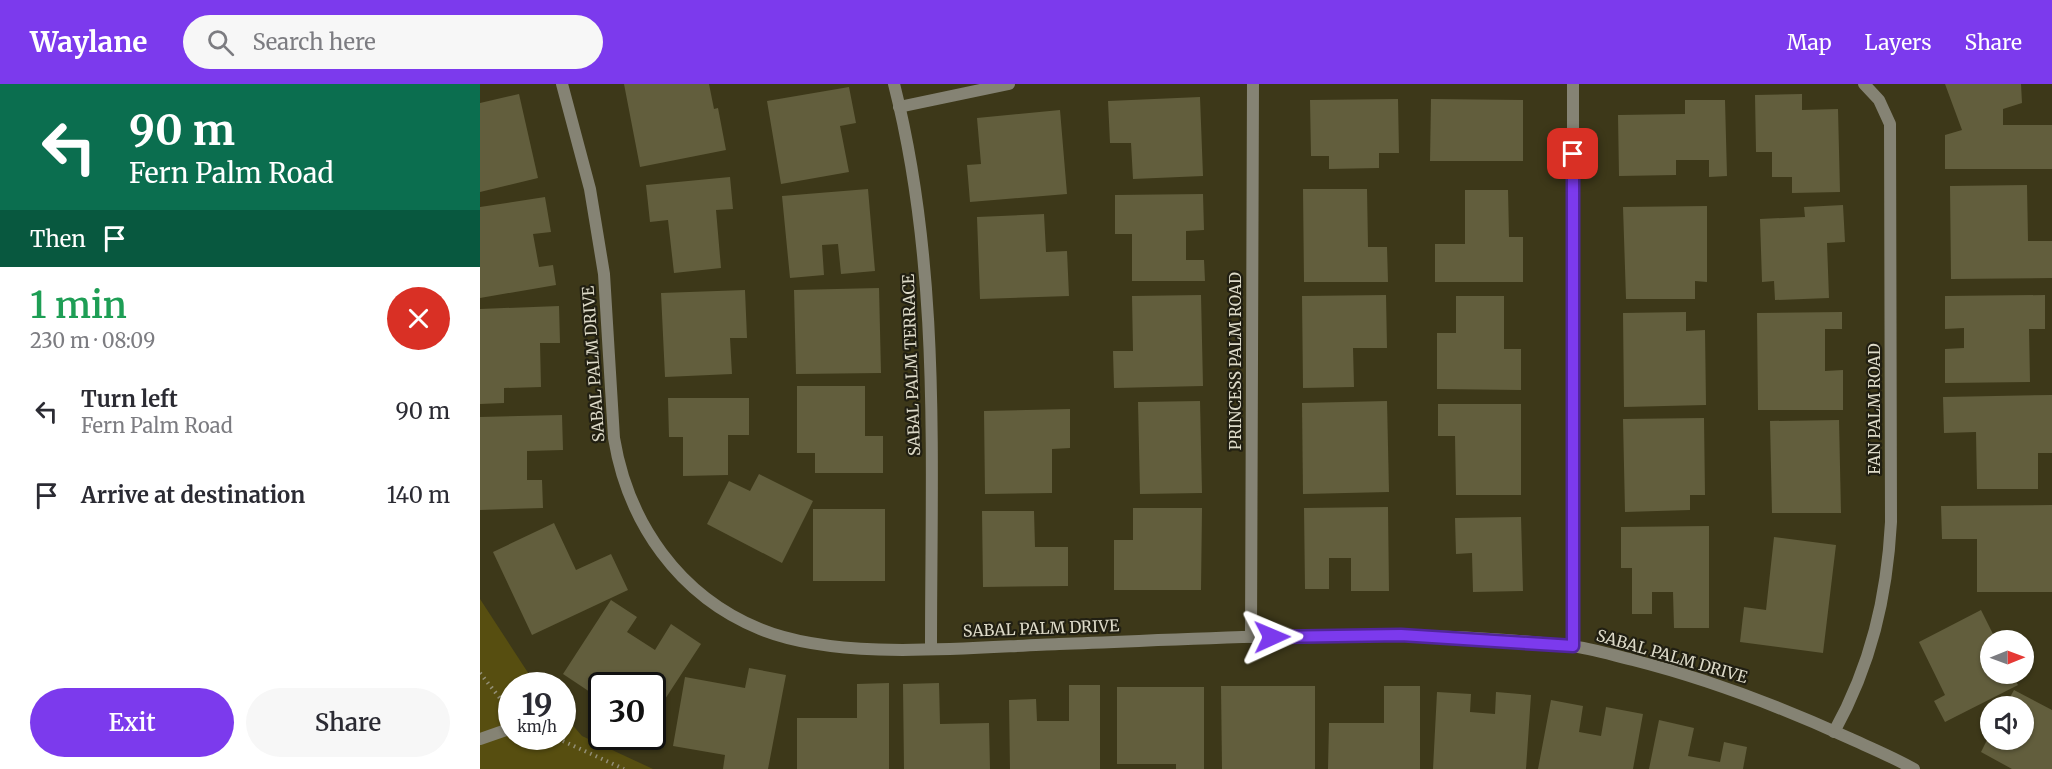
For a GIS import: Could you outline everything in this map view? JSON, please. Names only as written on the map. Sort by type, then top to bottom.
[{"type":"street","name":"SABAL PALM DRIVE","points":[[562,84],[590,189],[604,274],[612,416],[618,461],[632,504],[656,547],[686,581],[721,609],[761,630],[827,646],[931,648],[1251,637],[1401,635],[1573,646],[1712,683],[1754,697],[1914,769]]},
{"type":"street","name":"SABAL PALM TERRACE","points":[[894,84],[915,191],[926,277],[930,353],[931,648]]},
{"type":"street","points":[[899,107],[1009,84]]},
{"type":"street","name":"PRINCESS PALM ROAD","points":[[1251,637],[1253,84]]},
{"type":"street","points":[[1573,84],[1573,646]]},
{"type":"street","name":"FAN PALM ROAD","points":[[1834,732],[1866,664],[1880,618],[1888,570],[1891,522],[1890,124],[1879,100],[1864,84]]},
{"type":"street","points":[[480,739],[498,733]]},
{"type":"path","points":[[480,673],[498,695]]},
{"type":"path","points":[[576,747],[624,769]]},
{"type":"shaded area","points":[[480,599],[528,672],[498,672],[498,750],[576,750],[576,729],[588,739],[588,750],[612,750],[653,769],[480,769]]},
{"type":"building","points":[[624,84],[709,84],[714,109],[718,108],[726,150],[640,167]]},
{"type":"building","points":[[1945,84],[2021,84],[2022,103],[2003,109],[2003,125],[2052,125],[2052,169],[1945,169],[1945,135],[1962,130]]},
{"type":"building","points":[[849,87],[856,123],[840,126],[849,172],[781,184],[767,101]]},
{"type":"building","points":[[519,94],[538,178],[480,192],[480,103]]},
{"type":"building","points":[[1802,94],[1802,110],[1838,109],[1840,192],[1792,193],[1792,177],[1772,177],[1772,152],[1756,152],[1755,95]]},
{"type":"building","points":[[1200,97],[1203,176],[1133,179],[1131,143],[1110,143],[1108,101]]},
{"type":"building","points":[[1398,99],[1399,153],[1379,153],[1379,168],[1329,169],[1329,156],[1311,156],[1310,100]]},
{"type":"building","points":[[1431,99],[1523,100],[1523,161],[1430,161]]},
{"type":"building","points":[[1685,100],[1725,100],[1727,176],[1709,177],[1709,160],[1676,160],[1676,175],[1619,176],[1618,115],[1685,114]]},
{"type":"building","points":[[1060,110],[1067,194],[970,202],[967,165],[981,164],[977,118]]},
{"type":"building","points":[[730,177],[733,209],[716,210],[721,268],[674,273],[668,220],[650,222],[646,185]]},
{"type":"building","points":[[2027,185],[2028,241],[2052,241],[2052,278],[1951,279],[1950,186]]},
{"type":"building","points":[[868,189],[875,271],[841,274],[838,244],[822,245],[824,275],[790,278],[782,196]]},
{"type":"building","points":[[1303,189],[1367,189],[1368,247],[1387,247],[1388,282],[1304,282]]},
{"type":"building","points":[[1465,190],[1508,190],[1509,237],[1523,237],[1523,282],[1435,282],[1435,244],[1465,244]]},
{"type":"building","points":[[1203,194],[1204,230],[1186,231],[1186,260],[1204,260],[1205,281],[1132,281],[1132,234],[1115,234],[1115,195]]},
{"type":"building","points":[[545,197],[551,232],[533,234],[539,267],[553,265],[556,285],[480,298],[480,207]]},
{"type":"building","points":[[1843,205],[1845,242],[1827,243],[1829,298],[1775,300],[1774,281],[1762,282],[1760,219],[1805,217],[1804,207]]},
{"type":"building","points":[[1707,206],[1707,282],[1695,281],[1695,299],[1626,299],[1623,207]]},
{"type":"building","points":[[1044,214],[1046,252],[1067,251],[1069,296],[980,299],[977,217]]},
{"type":"building","points":[[879,288],[881,373],[796,374],[794,290]]},
{"type":"building","points":[[745,290],[747,338],[730,338],[732,374],[665,377],[661,293]]},
{"type":"building","points":[[1201,295],[1203,386],[1114,388],[1113,351],[1133,351],[1132,296]]},
{"type":"building","points":[[1386,295],[1387,348],[1353,348],[1354,387],[1303,388],[1302,296]]},
{"type":"building","points":[[2045,295],[2045,329],[2029,329],[2030,382],[1945,383],[1945,349],[1964,348],[1964,328],[1945,329],[1945,296]]},
{"type":"building","points":[[1456,296],[1504,296],[1504,349],[1521,349],[1521,390],[1437,389],[1437,333],[1456,333]]},
{"type":"building","points":[[559,306],[560,343],[540,343],[541,387],[504,388],[504,403],[480,404],[480,309]]},
{"type":"building","points":[[1686,312],[1686,331],[1705,330],[1706,405],[1624,407],[1623,313]]},
{"type":"building","points":[[1842,312],[1842,329],[1825,329],[1825,371],[1843,370],[1843,410],[1758,410],[1757,313]]},
{"type":"building","points":[[797,386],[865,386],[865,436],[883,436],[883,473],[815,473],[815,453],[797,453]]},
{"type":"building","points":[[2052,395],[2052,453],[2038,453],[2038,489],[1977,489],[1976,432],[1944,433],[1943,397]]},
{"type":"building","points":[[668,398],[749,398],[749,435],[728,435],[728,475],[683,476],[683,437],[669,437]]},
{"type":"building","points":[[1200,401],[1202,493],[1140,494],[1138,402]]},
{"type":"building","points":[[1387,401],[1389,492],[1303,494],[1302,403]]},
{"type":"building","points":[[1438,404],[1521,404],[1521,495],[1456,495],[1455,436],[1438,436]]},
{"type":"building","points":[[1070,409],[1070,448],[1052,449],[1052,493],[985,494],[984,411]]},
{"type":"building","points":[[562,415],[563,450],[527,451],[527,480],[542,480],[543,508],[480,510],[480,417]]},
{"type":"building","points":[[1704,418],[1705,495],[1690,495],[1690,510],[1625,512],[1623,419]]},
{"type":"building","points":[[1839,420],[1841,513],[1772,513],[1770,421]]},
{"type":"building","points":[[759,474],[813,501],[782,563],[707,524],[729,481],[750,491]]},
{"type":"building","points":[[2052,505],[2052,592],[1977,592],[1977,539],[1942,539],[1941,506]]},
{"type":"building","points":[[1388,507],[1389,591],[1351,591],[1351,558],[1329,558],[1329,589],[1305,589],[1304,508]]},
{"type":"building","points":[[1133,508],[1202,508],[1201,590],[1114,590],[1114,540],[1133,540]]},
{"type":"building","points":[[813,509],[885,509],[885,581],[813,581]]},
{"type":"building","points":[[982,511],[1034,511],[1035,547],[1068,547],[1068,586],[983,587]]},
{"type":"building","points":[[1521,517],[1523,591],[1473,592],[1472,553],[1456,554],[1455,518]]},
{"type":"building","points":[[554,523],[576,570],[611,554],[628,590],[532,635],[493,552]]},
{"type":"building","points":[[1709,526],[1709,628],[1674,628],[1673,592],[1652,592],[1652,614],[1632,614],[1632,568],[1621,568],[1621,527]]},
{"type":"building","points":[[1774,537],[1836,545],[1823,653],[1740,642],[1744,607],[1766,610]]},
{"type":"building","points":[[611,600],[637,617],[627,632],[655,650],[671,624],[701,644],[666,698],[666,672],[588,672],[588,691],[576,683],[576,672],[564,672]]},
{"type":"building","points":[[1981,610],[1991,630],[1980,630],[1980,684],[2018,685],[1996,696],[1980,696],[1980,704],[1945,722],[1934,701],[1945,695],[1919,642]]},
{"type":"building","points":[[749,668],[786,675],[768,769],[723,769],[725,755],[673,746],[685,677],[745,688]]},
{"type":"building","points":[[889,683],[889,769],[797,769],[797,718],[857,718],[857,684]]},
{"type":"building","points":[[939,683],[940,724],[989,723],[990,769],[904,769],[903,684]]},
{"type":"building","points":[[1069,685],[1100,685],[1100,769],[1010,769],[1009,700],[1036,699],[1037,721],[1069,721]]},
{"type":"building","points":[[1221,686],[1315,686],[1315,769],[1222,769]]},
{"type":"building","points":[[1384,686],[1420,686],[1420,769],[1328,769],[1329,723],[1384,723]]},
{"type":"building","points":[[1117,687],[1204,687],[1204,769],[1176,769],[1176,764],[1117,764]]},
{"type":"building","points":[[2014,690],[2025,696],[2011,696]]},
{"type":"building","points":[[1437,692],[1471,694],[1470,712],[1495,714],[1496,692],[1531,695],[1526,769],[1433,769]]},
{"type":"building","points":[[1551,700],[1583,706],[1579,732],[1601,736],[1606,707],[1643,714],[1633,769],[1538,769]]},
{"type":"building","points":[[2034,701],[2052,710],[2052,769],[2012,769],[1981,752],[1982,750],[2034,750]]},
{"type":"building","points":[[1659,720],[1694,728],[1688,756],[1720,762],[1724,742],[1747,747],[1743,769],[1649,769]]},
{"type":"route","points":[[1272,637],[1401,635],[1573,646],[1573,154]]}]
